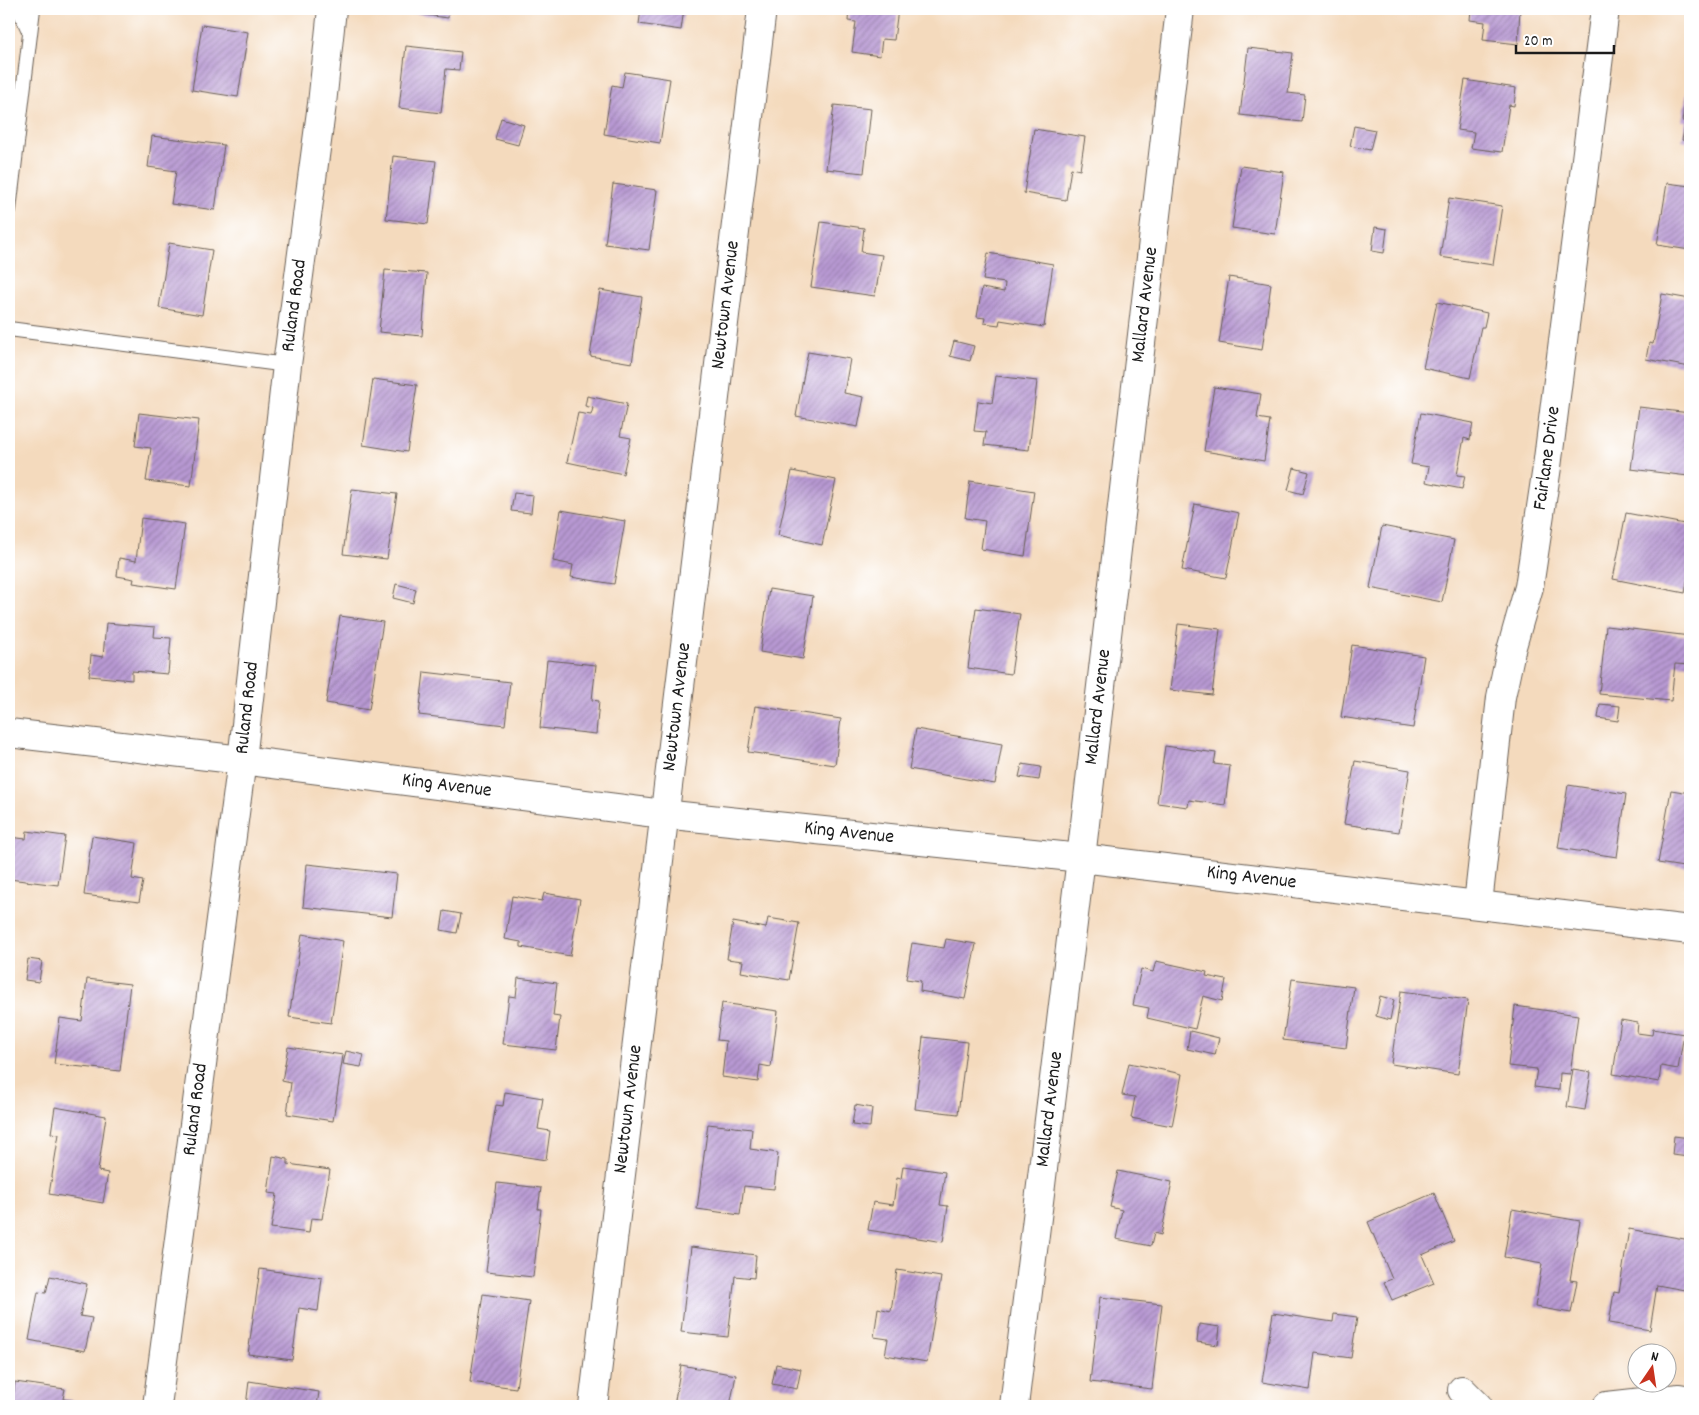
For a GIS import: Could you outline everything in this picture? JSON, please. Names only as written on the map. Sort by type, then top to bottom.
[{"type":"street","name":"Ruland Road","points":[[157,1406],[242,760],[287,365],[322,104],[332,9]]},
{"type":"street","name":"Newtown Avenue","points":[[593,1406],[663,814],[762,9]]},
{"type":"street","name":"Mallard Avenue","points":[[1014,1406],[1081,858],[1180,9]]},
{"type":"street","name":"Fairlane Drive","points":[[1478,904],[1500,696],[1529,587],[1547,467],[1605,9]]},
{"type":"street","name":"King Avenue","points":[[9,732],[663,814],[1081,858],[1690,930]]},
{"type":"street","points":[[1607,1406],[1679,1398],[1690,1400]]},
{"type":"lane","points":[[19,9],[30,34]]},
{"type":"lane","points":[[9,203],[33,9]]},
{"type":"lane","points":[[9,329],[287,365]]},
{"type":"building","points":[[411,9],[449,9],[448,18],[411,13]]},
{"type":"building","points":[[641,9],[684,9],[681,30],[639,24]]},
{"type":"building","points":[[849,9],[898,9],[894,40],[882,39],[880,56],[852,52],[856,22],[848,21]]},
{"type":"building","points":[[1471,9],[1520,9],[1518,44],[1483,40],[1485,22],[1470,20]]},
{"type":"building","points":[[202,25],[248,32],[238,97],[192,90]]},
{"type":"building","points":[[406,46],[461,52],[459,70],[446,69],[441,113],[399,108]]},
{"type":"building","points":[[1248,48],[1293,53],[1288,93],[1305,95],[1302,122],[1240,115]]},
{"type":"building","points":[[625,72],[670,79],[660,143],[604,134],[612,85],[622,87]]},
{"type":"building","points":[[1689,78],[1690,142],[1682,140],[1686,121],[1682,121]]},
{"type":"building","points":[[1465,80],[1516,88],[1514,106],[1509,105],[1502,152],[1471,148],[1474,132],[1457,130]]},
{"type":"building","points":[[834,105],[871,109],[864,173],[826,169]]},
{"type":"building","points":[[501,118],[524,125],[518,145],[495,139]]},
{"type":"building","points":[[1354,126],[1375,130],[1370,150],[1350,146]]},
{"type":"building","points":[[1034,129],[1085,137],[1080,170],[1071,168],[1066,200],[1024,193]]},
{"type":"building","points":[[152,136],[224,145],[215,210],[171,204],[176,171],[148,167]]},
{"type":"building","points":[[393,156],[436,161],[428,224],[386,219]]},
{"type":"building","points":[[1241,166],[1284,172],[1275,234],[1232,228]]},
{"type":"building","points":[[1667,183],[1690,186],[1690,250],[1657,245]]},
{"type":"building","points":[[613,184],[657,190],[649,250],[605,244]]},
{"type":"building","points":[[1449,198],[1502,206],[1493,265],[1440,257]]},
{"type":"building","points":[[821,222],[864,228],[861,252],[882,255],[875,296],[811,287]]},
{"type":"building","points":[[1375,227],[1387,229],[1384,253],[1372,251]]},
{"type":"building","points":[[169,243],[212,250],[202,315],[159,308]]},
{"type":"building","points":[[988,253],[1053,264],[1044,327],[1000,320],[999,325],[984,323],[985,318],[977,317],[982,288],[1004,292],[1005,283],[983,280]]},
{"type":"building","points":[[385,270],[427,273],[422,336],[379,332]]},
{"type":"building","points":[[1229,277],[1271,284],[1262,350],[1219,343]]},
{"type":"building","points":[[600,290],[642,297],[632,363],[590,356]]},
{"type":"building","points":[[1662,294],[1690,299],[1690,367],[1646,359],[1649,343],[1653,344]]},
{"type":"building","points":[[1437,302],[1487,313],[1484,327],[1481,327],[1470,378],[1423,368]]},
{"type":"building","points":[[954,341],[974,346],[970,361],[950,356]]},
{"type":"building","points":[[808,352],[850,359],[844,393],[864,397],[858,427],[796,416]]},
{"type":"building","points":[[996,376],[1037,381],[1029,450],[984,445],[986,432],[974,431],[978,401],[992,403]]},
{"type":"building","points":[[373,379],[417,385],[407,452],[363,445]]},
{"type":"building","points":[[1214,387],[1261,394],[1257,418],[1270,420],[1264,461],[1204,451]]},
{"type":"building","points":[[587,396],[627,404],[620,436],[631,438],[623,474],[567,462],[578,413],[591,415],[593,408],[585,406]]},
{"type":"building","points":[[1639,407],[1690,413],[1688,476],[1631,469]]},
{"type":"building","points":[[139,413],[199,420],[191,486],[146,481],[151,448],[135,446]]},
{"type":"building","points":[[1421,413],[1473,423],[1470,440],[1464,438],[1457,475],[1465,476],[1462,489],[1426,482],[1429,467],[1411,464]]},
{"type":"building","points":[[1294,468],[1309,472],[1303,494],[1288,490]]},
{"type":"building","points":[[792,471],[836,480],[822,545],[778,535]]},
{"type":"building","points":[[970,481],[1034,491],[1025,556],[981,549],[985,521],[965,518]]},
{"type":"building","points":[[352,489],[397,494],[387,559],[343,554]]},
{"type":"building","points":[[514,493],[533,495],[531,513],[511,511]]},
{"type":"building","points":[[1195,504],[1239,513],[1226,578],[1182,570]]},
{"type":"building","points":[[561,510],[625,521],[614,584],[571,577],[573,565],[553,561]]},
{"type":"building","points":[[1626,513],[1690,525],[1690,565],[1685,593],[1613,579]]},
{"type":"building","points":[[141,518],[185,524],[176,589],[133,583],[134,579],[117,576],[119,558],[136,561]]},
{"type":"building","points":[[1382,526],[1454,540],[1442,602],[1370,588]]},
{"type":"building","points":[[396,584],[416,589],[413,603],[393,598]]},
{"type":"building","points":[[769,589],[813,596],[803,659],[760,652]]},
{"type":"building","points":[[976,608],[1020,614],[1011,674],[968,668]]},
{"type":"building","points":[[340,616],[383,622],[369,710],[326,703]]},
{"type":"building","points":[[106,623],[155,627],[154,637],[171,638],[168,674],[132,671],[132,680],[89,676],[91,655],[103,657]]},
{"type":"building","points":[[1178,624],[1220,629],[1212,695],[1170,690]]},
{"type":"building","points":[[1606,626],[1690,636],[1690,665],[1675,664],[1671,701],[1599,694]]},
{"type":"building","points":[[1352,645],[1424,656],[1413,728],[1341,717]]},
{"type":"building","points":[[547,660],[596,665],[592,700],[599,701],[596,734],[540,728]]},
{"type":"building","points":[[424,672],[510,682],[505,725],[419,715]]},
{"type":"building","points":[[1600,704],[1620,706],[1618,721],[1598,718]]},
{"type":"building","points":[[755,706],[841,719],[835,765],[748,752]]},
{"type":"building","points":[[916,729],[1002,744],[995,784],[909,769]]},
{"type":"building","points":[[1165,746],[1216,753],[1214,764],[1230,766],[1225,805],[1189,800],[1188,807],[1157,803]]},
{"type":"building","points":[[1355,761],[1410,770],[1399,832],[1344,824]]},
{"type":"building","points":[[1022,764],[1041,767],[1039,780],[1019,777]]},
{"type":"building","points":[[1568,785],[1626,794],[1617,857],[1558,848]]},
{"type":"building","points":[[1671,790],[1690,793],[1690,868],[1658,863]]},
{"type":"building","points":[[27,831],[65,836],[58,885],[9,879],[9,837],[26,839]]},
{"type":"building","points":[[92,836],[137,843],[132,879],[143,881],[139,902],[84,895]]},
{"type":"building","points":[[307,864],[397,874],[392,917],[303,907]]},
{"type":"building","points":[[544,893],[580,899],[570,956],[521,947],[521,942],[505,939],[512,896],[542,901]]},
{"type":"building","points":[[444,911],[461,914],[457,933],[441,930]]},
{"type":"building","points":[[768,918],[799,923],[789,980],[741,972],[743,961],[727,959],[733,922],[766,928]]},
{"type":"building","points":[[302,934],[343,941],[331,1023],[289,1017]]},
{"type":"building","points":[[946,939],[976,944],[965,999],[920,991],[921,981],[906,979],[912,943],[944,948]]},
{"type":"building","points":[[28,959],[42,961],[39,982],[25,980]]},
{"type":"building","points":[[1156,961],[1207,972],[1206,976],[1226,980],[1222,1001],[1203,996],[1195,1029],[1147,1018],[1149,1008],[1133,1005],[1141,969],[1153,972]]},
{"type":"building","points":[[518,978],[557,983],[553,1016],[560,1017],[556,1050],[503,1044],[509,996],[516,997]]},
{"type":"building","points":[[87,979],[130,984],[120,1071],[54,1064],[60,1018],[82,1021]]},
{"type":"building","points":[[1292,979],[1354,987],[1346,1048],[1283,1040]]},
{"type":"building","points":[[1401,991],[1468,1000],[1458,1074],[1391,1064]]},
{"type":"building","points":[[1380,996],[1394,1000],[1390,1020],[1376,1016]]},
{"type":"building","points":[[722,1003],[778,1011],[771,1067],[760,1065],[758,1082],[722,1077],[726,1041],[717,1040]]},
{"type":"building","points":[[1515,1006],[1578,1015],[1570,1074],[1560,1073],[1559,1090],[1534,1087],[1537,1069],[1508,1066]]},
{"type":"building","points":[[1621,1020],[1638,1023],[1637,1033],[1652,1035],[1653,1029],[1684,1034],[1678,1069],[1661,1066],[1659,1082],[1613,1074]]},
{"type":"building","points":[[1190,1031],[1219,1038],[1215,1055],[1187,1049]]},
{"type":"building","points":[[923,1037],[967,1042],[958,1114],[915,1109]]},
{"type":"building","points":[[288,1047],[343,1055],[333,1121],[287,1114],[291,1083],[282,1081]]},
{"type":"building","points":[[346,1051],[364,1055],[361,1067],[343,1064]]},
{"type":"building","points":[[1129,1063],[1182,1074],[1172,1126],[1131,1118],[1135,1097],[1122,1095]]},
{"type":"building","points":[[1573,1069],[1591,1072],[1585,1110],[1567,1107]]},
{"type":"building","points":[[505,1092],[543,1098],[538,1129],[550,1131],[546,1160],[488,1151],[496,1105],[503,1106]]},
{"type":"building","points":[[855,1105],[872,1108],[870,1127],[852,1125]]},
{"type":"building","points":[[55,1107],[106,1116],[98,1171],[108,1173],[103,1203],[49,1194],[59,1134],[51,1133]]},
{"type":"building","points":[[708,1124],[752,1129],[750,1149],[778,1153],[774,1189],[744,1186],[740,1215],[697,1209]]},
{"type":"building","points":[[1674,1136],[1690,1138],[1689,1157],[1672,1155]]},
{"type":"building","points":[[273,1156],[288,1159],[288,1164],[330,1170],[322,1219],[311,1218],[309,1233],[271,1228],[277,1194],[268,1193]]},
{"type":"building","points":[[903,1166],[945,1172],[940,1205],[948,1206],[943,1242],[868,1230],[873,1202],[893,1205],[897,1178],[901,1179]]},
{"type":"building","points":[[1118,1171],[1172,1182],[1161,1235],[1154,1233],[1151,1246],[1116,1239],[1122,1210],[1110,1207]]},
{"type":"building","points":[[497,1183],[541,1188],[538,1209],[541,1209],[533,1277],[486,1272]]},
{"type":"building","points":[[1434,1193],[1454,1241],[1422,1255],[1434,1283],[1392,1300],[1384,1282],[1392,1279],[1368,1222]]},
{"type":"building","points":[[1512,1209],[1580,1221],[1570,1280],[1577,1281],[1571,1313],[1535,1307],[1542,1264],[1504,1257]]},
{"type":"building","points":[[1629,1229],[1690,1240],[1690,1291],[1657,1285],[1650,1330],[1609,1323],[1614,1292],[1619,1293]]},
{"type":"building","points":[[691,1247],[756,1255],[754,1278],[735,1276],[728,1337],[681,1332]]},
{"type":"building","points":[[260,1269],[322,1278],[318,1311],[299,1308],[292,1360],[248,1354]]},
{"type":"building","points":[[897,1270],[941,1277],[927,1362],[885,1355],[888,1339],[874,1337],[878,1308],[891,1311]]},
{"type":"building","points":[[50,1276],[87,1284],[80,1316],[92,1318],[85,1351],[29,1340],[38,1292],[46,1293]]},
{"type":"building","points":[[483,1294],[529,1301],[516,1388],[470,1382]]},
{"type":"building","points":[[1100,1297],[1162,1304],[1152,1389],[1090,1382]]},
{"type":"building","points":[[1273,1313],[1333,1322],[1334,1314],[1357,1317],[1351,1358],[1315,1353],[1310,1390],[1262,1382]]},
{"type":"building","points":[[1199,1324],[1220,1327],[1218,1345],[1197,1342]]},
{"type":"building","points":[[776,1364],[801,1369],[797,1389],[772,1384]]},
{"type":"building","points":[[681,1365],[736,1375],[730,1406],[684,1406],[685,1402],[675,1400]]},
{"type":"building","points":[[249,1381],[319,1392],[317,1406],[246,1406]]},
{"type":"building","points":[[15,1382],[65,1389],[63,1399],[78,1401],[77,1406],[12,1406]]}]
